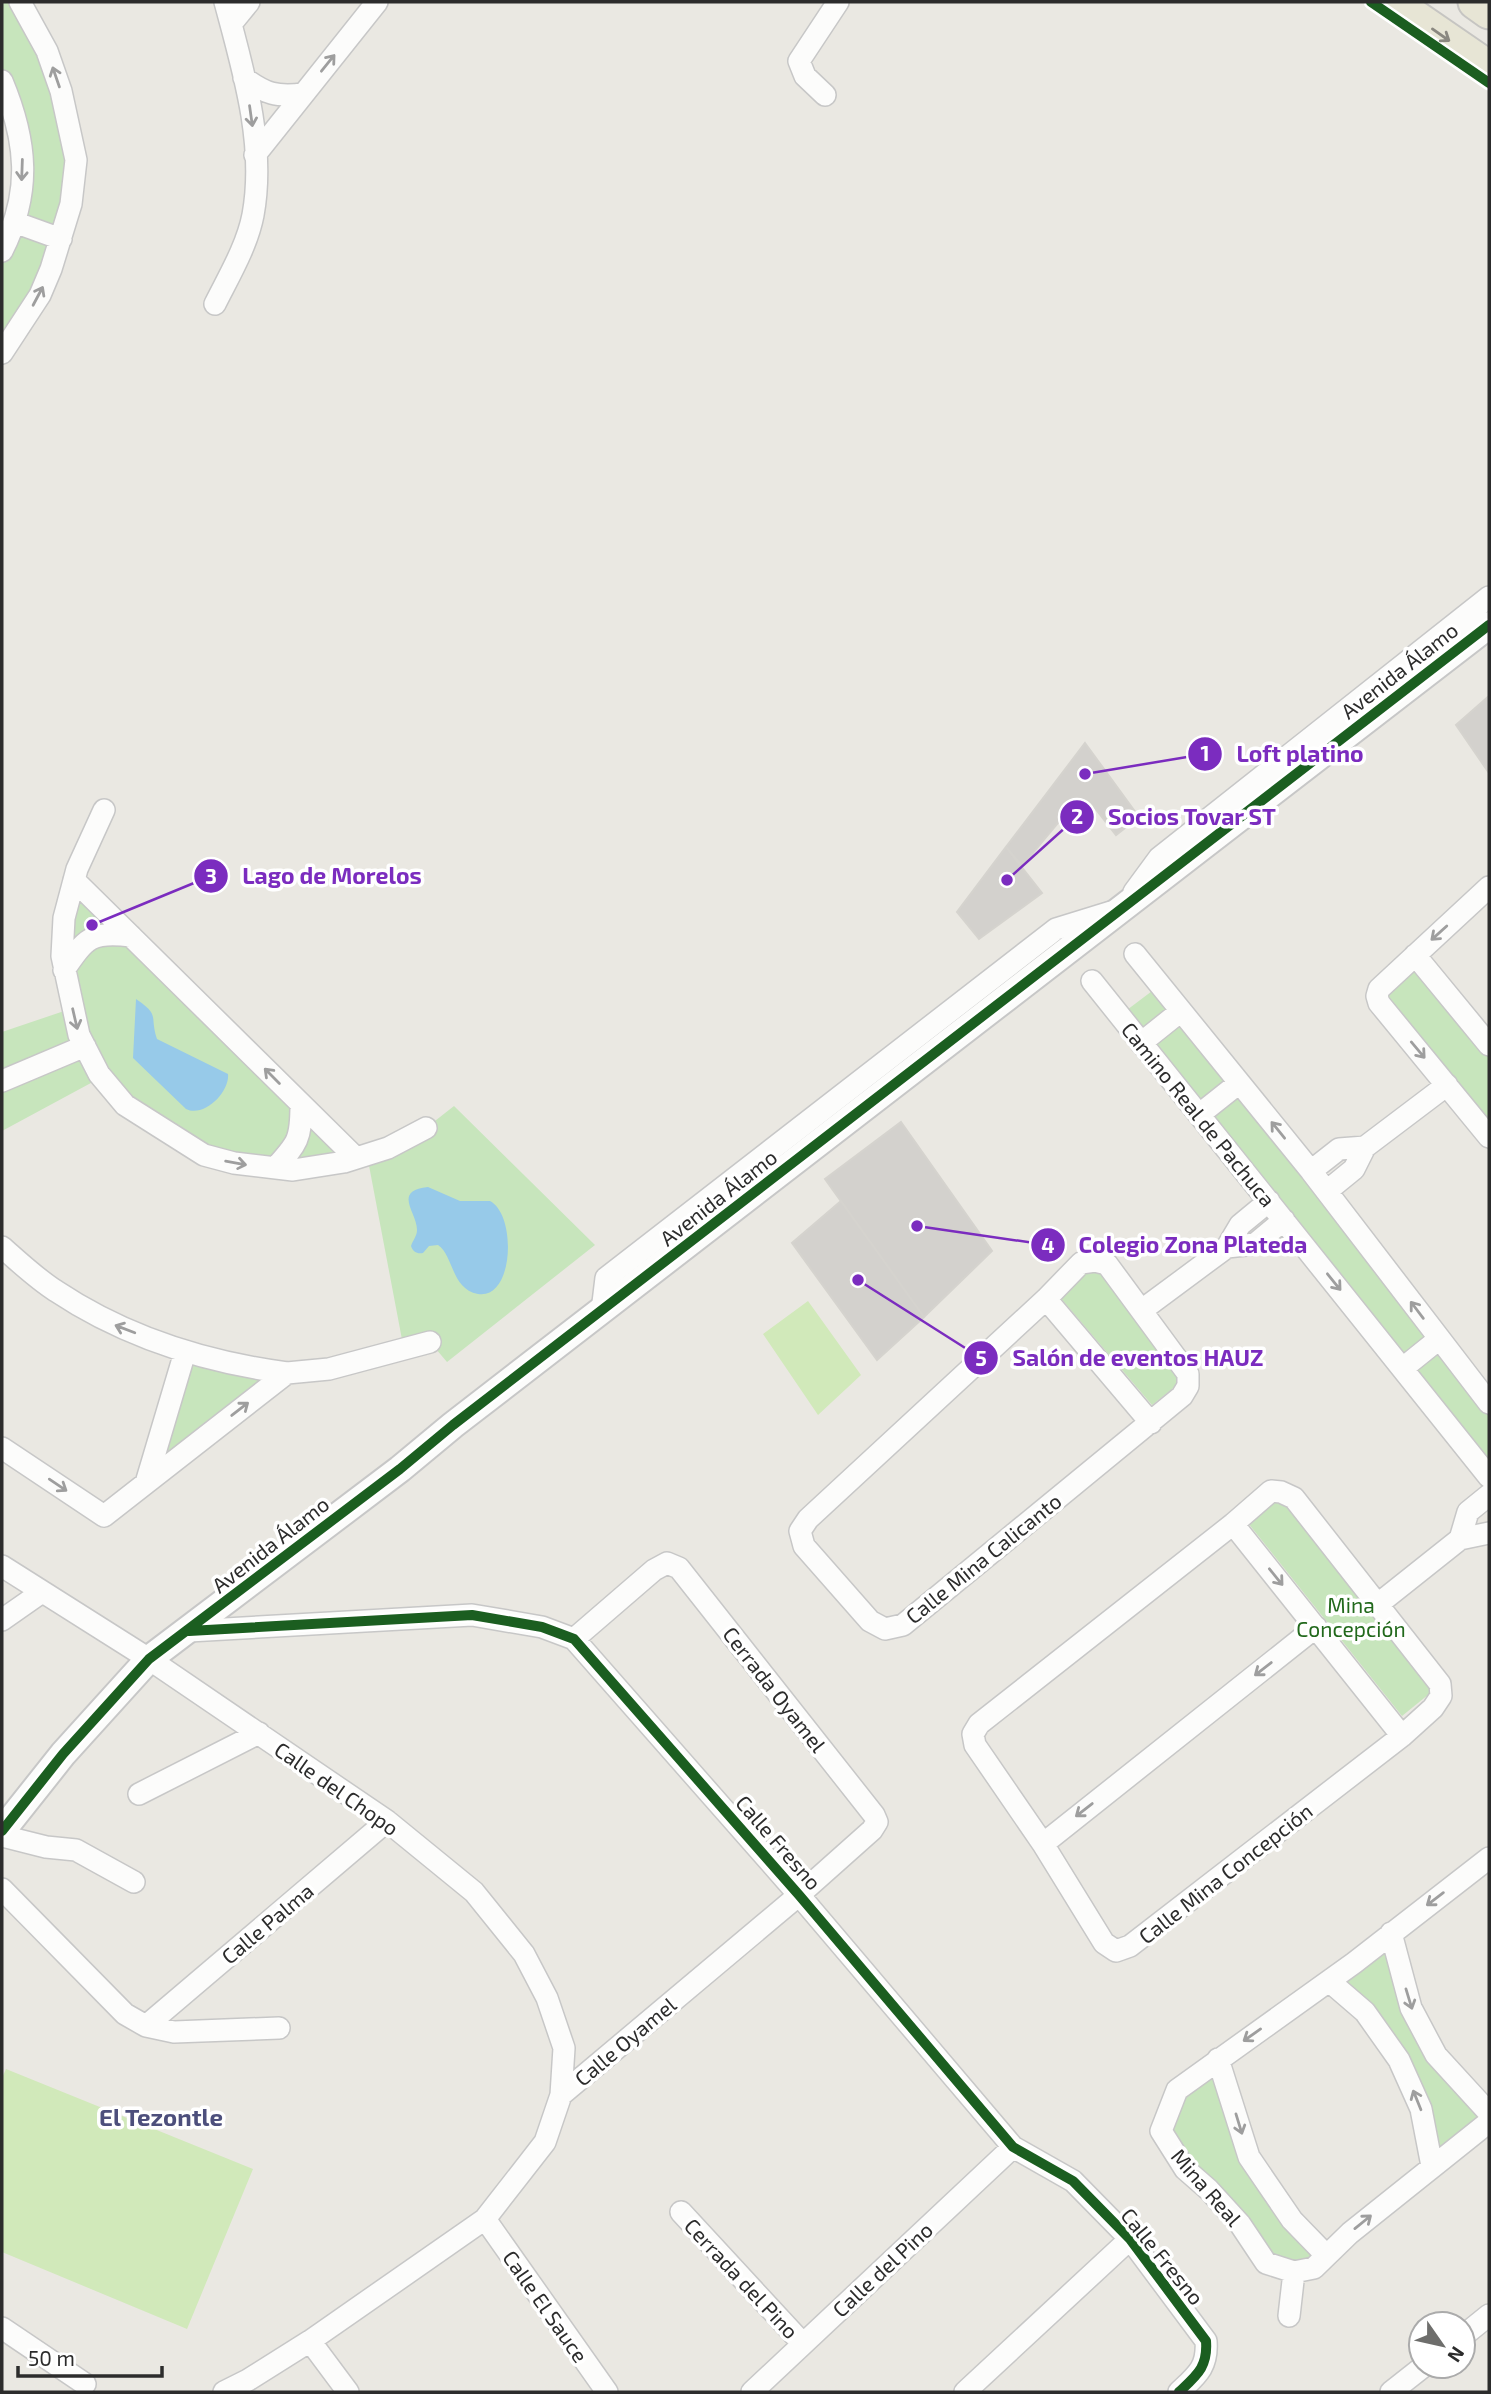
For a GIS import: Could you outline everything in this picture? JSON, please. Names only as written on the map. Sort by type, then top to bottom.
[{"type":"main road","points":[[1393,2],[1489,68]]},
{"type":"street","points":[[2,354],[40,295],[71,204],[76,160],[61,91],[47,51],[20,2]]},
{"type":"street","points":[[215,304],[239,255],[253,216],[257,176],[244,78],[225,2]]},
{"type":"street","points":[[231,24],[249,2]]},
{"type":"street","points":[[255,155],[377,2]]},
{"type":"street","points":[[825,95],[805,76],[799,61],[838,2]]},
{"type":"street","points":[[244,78],[264,92],[283,96],[303,94]]},
{"type":"street","points":[[2,81],[13,107],[23,146],[21,190],[2,251]]},
{"type":"street","points":[[13,222],[61,239]]},
{"type":"street","points":[[1121,909],[1159,858],[1489,597]]},
{"type":"street","name":"Avenida Álamo","points":[[2,1834],[62,1754],[149,1659],[1489,625]]},
{"type":"street","points":[[104,810],[74,880],[64,918],[62,956],[79,1035],[99,1074],[125,1104],[204,1155],[234,1163],[293,1171],[356,1158],[388,1148],[426,1128]]},
{"type":"street","points":[[74,880],[356,1158]]},
{"type":"street","points":[[1489,887],[1379,989],[1379,1003],[1489,1137]]},
{"type":"street","points":[[64,970],[90,939],[106,933],[131,936]]},
{"type":"street","points":[[1135,954],[1311,1171],[1489,1403]]},
{"type":"street","points":[[1415,955],[1489,1045]]},
{"type":"street","name":"Camino Real de Pachuca","points":[[1092,981],[1489,1477]]},
{"type":"street","points":[[1141,1043],[1181,1011]]},
{"type":"street","points":[[2,1082],[85,1046]]},
{"type":"street","points":[[1199,1114],[1239,1083]]},
{"type":"street","points":[[1326,1191],[1354,1169],[1365,1147],[1447,1084]]},
{"type":"street","points":[[275,1168],[292,1150],[300,1136],[302,1105]]},
{"type":"street","points":[[1311,1171],[1339,1149],[1365,1147]]},
{"type":"street","points":[[1142,1310],[1227,1247],[1240,1225],[1269,1201]]},
{"type":"street","points":[[1227,1247],[1255,1244],[1284,1220]]},
{"type":"street","points":[[2,1247],[55,1291],[105,1320],[185,1352],[237,1366],[287,1373],[329,1369],[430,1342]]},
{"type":"street","name":"Calle Mina Calicanto","points":[[1096,1261],[1107,1264],[1142,1310],[1188,1374],[1188,1386],[1182,1396],[903,1625],[886,1629],[870,1621],[804,1546],[800,1531],[808,1519],[1046,1299],[1081,1263],[1096,1261]]},
{"type":"street","points":[[1046,1299],[1150,1423]]},
{"type":"street","points":[[1403,1368],[1439,1339]]},
{"type":"street","points":[[145,1483],[185,1352]]},
{"type":"street","points":[[2,1448],[104,1516],[287,1373]]},
{"type":"street","name":"Calle Mina Concepción","points":[[1271,1491],[1294,1498],[1377,1605],[1440,1684],[1441,1696],[1433,1708],[1402,1736],[1129,1946],[1116,1951],[1104,1943],[1043,1843],[975,1745],[972,1734],[979,1724],[1271,1491]]},
{"type":"street","points":[[1460,1539],[1468,1512],[1489,1495]]},
{"type":"street","points":[[1233,1524],[1402,1736]]},
{"type":"street","points":[[1377,1605],[1460,1539],[1489,1533]]},
{"type":"street","name":"Cerrada Oyamel","points":[[574,1639],[654,1570],[667,1563],[680,1568],[877,1822]]},
{"type":"street","name":"Calle del Chopo","points":[[2,1566],[149,1659],[387,1821],[474,1892],[524,1954],[547,1998],[564,2048],[561,2095]]},
{"type":"street","points":[[2,1620],[42,1592]]},
{"type":"street","name":"Calle Fresno","points":[[189,1630],[472,1615],[542,1627],[574,1639],[799,1895],[1013,2147],[1073,2182],[1130,2239],[1206,2341],[1207,2357],[1199,2373],[1179,2392]]},
{"type":"street","points":[[1043,1843],[1316,1627]]},
{"type":"street","points":[[139,1794],[258,1733]]},
{"type":"street","name":"Calle Palma","points":[[146,2026],[387,1821]]},
{"type":"street","name":"Calle Oyamel","points":[[224,2392],[310,2341],[485,2219],[545,2142],[561,2095],[799,1895],[872,1830],[877,1822]]},
{"type":"street","points":[[2,1834],[46,1847],[76,1850],[134,1882]]},
{"type":"street","name":"Mina Real","points":[[1294,2272],[1266,2263],[1240,2224],[1209,2190],[1185,2169],[1161,2131],[1177,2090],[1329,1981],[1489,1858]]},
{"type":"street","points":[[2,1889],[125,2014],[146,2026],[174,2032],[279,2028]]},
{"type":"street","points":[[1391,1933],[1411,2008],[1436,2056],[1489,2113]]},
{"type":"street","points":[[1329,1981],[1365,2012],[1399,2060],[1421,2109],[1432,2166]]},
{"type":"street","points":[[1218,2059],[1249,2157],[1292,2220],[1326,2255]]},
{"type":"street","points":[[1289,2316],[1294,2272],[1314,2268],[1350,2233],[1489,2122]]},
{"type":"street","name":"Calle del Pino","points":[[752,2392],[1013,2147]]},
{"type":"street","name":"Cerrada del Pino","points":[[681,2212],[803,2344]]},
{"type":"street","name":"Calle El Sauce","points":[[485,2219],[607,2392]]},
{"type":"street","points":[[965,2392],[1130,2239]]},
{"type":"street","points":[[2,2328],[85,2384]]},
{"type":"street","points":[[310,2341],[348,2392]]},
{"type":"street","points":[[1391,2392],[1407,2379]]},
{"type":"green space","points":[[2,2],[20,2],[61,91],[71,204],[2,353],[2,251],[21,191],[2,81]]},
{"type":"green space","points":[[74,880],[356,1158],[344,1162],[204,1155],[102,1077],[2,1131],[2,1032],[73,1008],[62,956]]},
{"type":"green space","points":[[1417,965],[1489,1056],[1489,1127],[1383,997]]},
{"type":"green space","points":[[1160,985],[1489,1403],[1489,1477],[1119,1016]]},
{"type":"green space","points":[[454,1106],[595,1245],[447,1362],[430,1342],[404,1350],[367,1155],[426,1128]]},
{"type":"green space","points":[[1095,1265],[1186,1378],[1152,1405],[1058,1295]]},
{"type":"green space","points":[[808,1301],[861,1375],[818,1415],[763,1334]]},
{"type":"green space","points":[[185,1352],[287,1373],[146,1483]]},
{"type":"green space","name":"Mina Concepción","points":[[1281,1495],[1434,1690],[1402,1716],[1248,1523]]},
{"type":"green space","points":[[1391,1933],[1411,2008],[1489,2113],[1432,2166],[1399,2060],[1329,1981]]},
{"type":"green space","points":[[1218,2059],[1249,2157],[1326,2255],[1314,2268],[1266,2263],[1161,2131],[1177,2090]]},
{"type":"green space","points":[[6,2069],[253,2169],[187,2329],[2,2252],[2,2078]]},
{"type":"water","points":[[136,999],[152,1013],[157,1039],[228,1074],[225,1088],[208,1107],[193,1111],[186,1109],[133,1058]]},
{"type":"water","points":[[428,1187],[460,1201],[490,1201],[499,1209],[505,1222],[508,1255],[499,1284],[490,1292],[478,1294],[463,1286],[438,1245],[429,1246],[423,1253],[412,1248],[417,1230],[409,1198],[417,1189]]},
{"type":"building","points":[[1489,696],[1489,773],[1456,725]]},
{"type":"building","points":[[1085,743],[1139,817],[1116,835],[1094,807],[1081,805],[1067,812],[1022,866],[1006,847]]},
{"type":"building","points":[[1006,847],[1042,893],[979,939],[957,912]]},
{"type":"building","points":[[901,1122],[992,1251],[924,1317],[825,1179]]},
{"type":"building","points":[[841,1201],[924,1317],[877,1360],[792,1243]]},
{"type":"cycle path","points":[[1371,2],[1489,83]]},
{"type":"cycle path","points":[[2,1831],[63,1754],[149,1659],[400,1469],[453,1425],[1489,625]]},
{"type":"cycle path","points":[[189,1631],[472,1615],[542,1627],[574,1639],[799,1895],[1013,2147],[1073,2181],[1130,2239],[1206,2341],[1203,2364],[1179,2392]]},
{"type":"place","name":"Loft platino","points":[[1085,774]]},
{"type":"place","name":"Socios Tovar ST","points":[[1007,880]]},
{"type":"place","name":"Lago de Morelos","points":[[92,925]]},
{"type":"place","name":"Colegio Zona Plateda","points":[[917,1226]]},
{"type":"place","name":"Salón de eventos HAUZ","points":[[858,1280]]},
{"type":"district","name":"El Tezontle","points":[[161,2116]]}]
